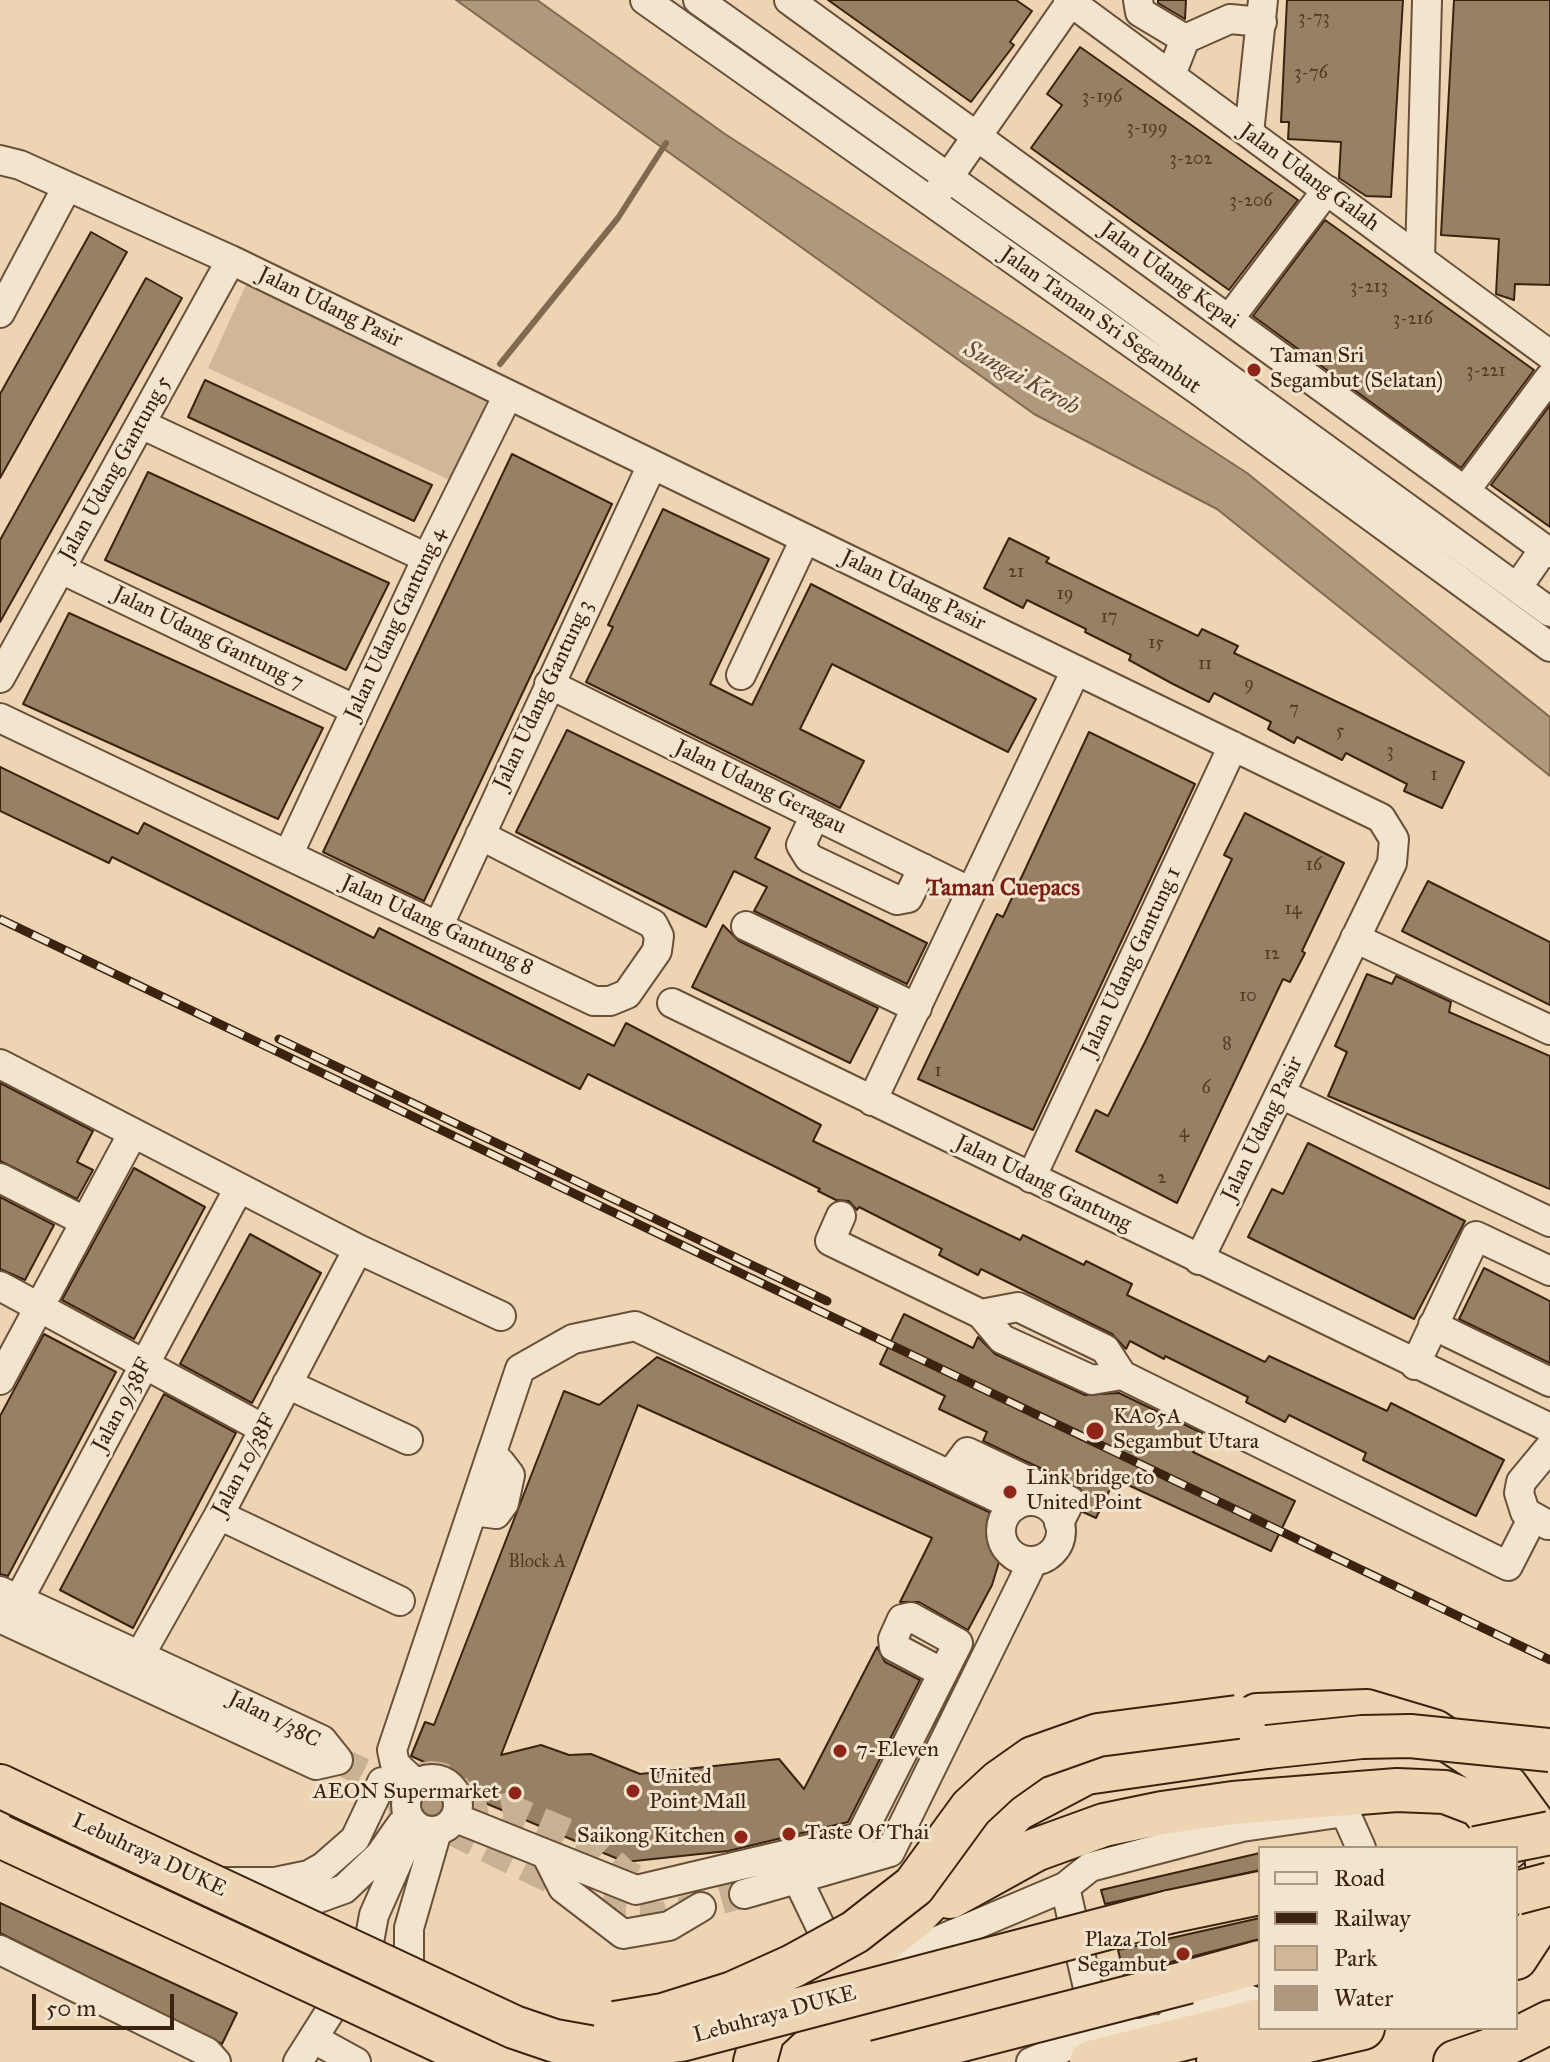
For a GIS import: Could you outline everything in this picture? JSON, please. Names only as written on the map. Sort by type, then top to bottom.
[{"type":"highway","points":[[495,2017],[600,2025],[663,2015],[733,1993],[793,1966],[886,1909],[914,1886],[971,1808],[999,1782],[1033,1758],[1098,1735],[1247,1716],[1367,1711],[1434,1731],[1481,1762],[1507,1787],[1544,1838],[1549,1880],[1542,1918],[1518,1955]]},
{"type":"highway","points":[[670,2062],[727,2041],[794,2004],[857,1963],[914,1917],[1016,1810],[1086,1773],[1362,1737],[1410,1736],[1550,1750]]},
{"type":"highway","name":"Lebuhraya DUKE","points":[[0,1786],[539,2037],[574,2045],[620,2049],[663,2044],[1169,1912],[1258,1893]]},
{"type":"highway","points":[[914,1917],[1049,1845],[1104,1825],[1233,1803],[1397,1790],[1445,1792],[1479,1805],[1506,1838],[1508,1846]]},
{"type":"highway","points":[[1486,1846],[1550,1833]]},
{"type":"highway","name":"Lebuhraya DUKE","points":[[0,1836],[485,2062]]},
{"type":"highway","points":[[1518,1892],[1550,1884]]},
{"type":"highway","points":[[1095,2048],[1258,1995]]},
{"type":"highway","points":[[876,2062],[1258,1995]]},
{"type":"highway","points":[[755,2062],[763,2033],[794,2004]]},
{"type":"highway","points":[[1455,2062],[1502,2046],[1550,2022]]},
{"type":"highway","points":[[1218,2062],[1354,2030]]},
{"type":"highway","points":[[524,2048],[590,2062]]},
{"type":"street","name":"Jalan Taman Sri Segambut","points":[[645,0],[1198,390],[1550,647]]},
{"type":"street","name":"Jalan Taman Sri Segambut","points":[[698,0],[1100,285],[1517,588]]},
{"type":"street","name":"Jalan Udang Kepai","points":[[789,0],[1547,551]]},
{"type":"street","points":[[1138,0],[1140,12],[1185,39]]},
{"type":"street","points":[[1420,259],[1427,0]]},
{"type":"street","points":[[931,202],[1070,1]]},
{"type":"street","name":"Jalan Udang Galah","points":[[1070,1],[1550,355]]},
{"type":"street","points":[[1171,75],[1185,39],[1230,19],[1262,11],[1249,133]]},
{"type":"street","name":"Jalan Udang Pasir","points":[[0,160],[231,260],[1381,818],[1394,839],[1392,863],[1199,1260]]},
{"type":"street","points":[[0,313],[67,187]]},
{"type":"street","points":[[1229,319],[1327,190]]},
{"type":"street","name":"Jalan Udang Gantung 5","points":[[0,678],[231,260]]},
{"type":"street","points":[[1465,491],[1550,377]]},
{"type":"street","name":"Jalan Udang Gantung 4","points":[[288,855],[427,558],[508,395]]},
{"type":"street","points":[[141,424],[427,558]]},
{"type":"street","name":"Jalan Udang Gantung 3","points":[[438,927],[652,465]]},
{"type":"street","points":[[741,675],[805,539]]},
{"type":"street","points":[[1547,551],[1517,588],[1550,612]]},
{"type":"street","name":"Jalan Udang Gantung 7","points":[[61,569],[356,710]]},
{"type":"street","points":[[872,1101],[1076,670]]},
{"type":"street","name":"Jalan Udang Geragau","points":[[549,684],[971,892]]},
{"type":"street","name":"Jalan Udang Gantung 8","points":[[0,718],[594,1001],[610,1001],[627,994],[657,951],[659,936],[653,924],[480,835]]},
{"type":"street","name":"Jalan Udang Gantung 1","points":[[1031,1178],[1233,746]]},
{"type":"street","points":[[815,815],[801,845],[809,858],[897,900],[908,898],[923,868]]},
{"type":"street","points":[[746,926],[917,1008]]},
{"type":"street","points":[[1355,938],[1550,1030]]},
{"type":"street","name":"Jalan Udang Gantung","points":[[672,1003],[1415,1365],[1545,1433]]},
{"type":"street","points":[[0,1064],[358,1249],[501,1316]]},
{"type":"street","points":[[1281,1094],[1550,1222]]},
{"type":"street","points":[[0,1380],[133,1133]]},
{"type":"street","points":[[0,1178],[84,1221]]},
{"type":"street","name":"Jalan 9/38F","points":[[7,1607],[146,1362],[239,1188]]},
{"type":"street","points":[[841,1216],[830,1241],[981,1314],[1018,1307],[1105,1349],[1122,1375],[1508,1566],[1541,1522],[1520,1503],[1521,1482],[1545,1433],[1550,1395]]},
{"type":"street","points":[[1415,1365],[1476,1236],[1550,1271]]},
{"type":"street","name":"Jalan 10/38F","points":[[133,1667],[219,1515],[358,1249]]},
{"type":"street","points":[[0,1286],[146,1362],[264,1429]]},
{"type":"street","points":[[1433,1325],[1550,1382]]},
{"type":"street","points":[[416,1784],[395,1764],[392,1750],[520,1369],[573,1339],[635,1326],[1015,1506]]},
{"type":"street","points":[[287,1384],[408,1440]]},
{"type":"street","points":[[950,1475],[967,1452],[1070,1501],[1059,1523],[1057,1546],[1051,1554],[1033,1561],[1014,1556],[1002,1540],[1002,1521],[1015,1506],[1034,1501],[1043,1504],[1052,1509],[1059,1523]]},
{"type":"street","points":[[219,1515],[400,1601]]},
{"type":"street","points":[[744,1894],[890,1852],[1033,1561]]},
{"type":"street","name":"Jalan 1/38C","points":[[7,1607],[133,1667],[316,1765],[338,1760],[322,1740],[133,1667]]},
{"type":"street","points":[[238,1910],[319,1898],[344,1889],[380,1855],[428,1825],[458,1800],[449,1785],[433,1779],[416,1784],[406,1798],[428,1825],[548,1858],[636,1890],[860,1837],[943,1673]]},
{"type":"street","points":[[180,1882],[275,1882],[309,1875],[355,1839],[382,1782]]},
{"type":"street","points":[[797,1878],[857,1963],[930,1944],[1065,1887],[1090,1867],[1242,1827],[1345,1812],[1360,1846]]},
{"type":"street","points":[[401,2033],[373,1975],[380,1945],[428,1825]]},
{"type":"street","points":[[409,1994],[409,1928],[428,1825]]},
{"type":"street","points":[[548,1858],[563,1888],[623,1934],[669,1926],[701,1907]]},
{"type":"street","points":[[1065,1887],[1095,2048]]},
{"type":"street","points":[[0,1950],[207,2052],[216,2062]]},
{"type":"street","points":[[1031,2062],[1095,2048],[1258,1995]]},
{"type":"street","points":[[336,2002],[306,2051],[356,2062]]},
{"type":"green space","points":[[246,285],[493,398],[454,482],[208,368]]},
{"type":"water","name":"Sungai Keroh","points":[[456,0],[537,0],[725,134],[1247,473],[1550,717],[1550,776],[1217,509],[1034,414]]},
{"type":"water","points":[[434,1785],[445,1790],[450,1801],[445,1812],[434,1817],[423,1812],[418,1801],[423,1790]]},
{"type":"building","points":[[828,0],[1016,0],[1032,11],[1010,42],[1014,45],[971,102]]},
{"type":"building","points":[[1158,0],[1186,0],[1185,19],[1158,3]]},
{"type":"building","points":[[1287,0],[1403,0],[1391,197],[1366,196],[1339,178],[1341,142],[1288,139],[1289,122],[1281,122]]},
{"type":"building","points":[[1454,0],[1550,0],[1550,285],[1515,284],[1514,300],[1496,294],[1499,239],[1441,235]]},
{"type":"building","points":[[1080,47],[1298,200],[1229,290],[1031,148],[1062,105],[1047,94]]},
{"type":"building","points":[[1325,220],[1534,370],[1461,468],[1253,316]]},
{"type":"building","points":[[91,232],[127,252],[0,478],[0,394]]},
{"type":"building","points":[[146,278],[182,298],[0,622],[0,540]]},
{"type":"building","points":[[205,380],[432,485],[414,521],[188,417]]},
{"type":"building","points":[[1550,405],[1550,527],[1491,485]]},
{"type":"building","points":[[512,454],[612,504],[424,901],[323,852]]},
{"type":"building","points":[[148,472],[389,583],[346,670],[105,560]]},
{"type":"building","points":[[663,509],[769,559],[710,684],[752,705],[811,584],[1036,699],[1008,752],[832,664],[800,729],[864,761],[840,808],[586,682],[613,627],[608,625]]},
{"type":"building","points":[[1009,538],[1049,558],[1046,562],[1198,636],[1202,629],[1238,646],[1234,653],[1464,762],[1442,808],[1404,791],[1407,784],[1346,753],[1342,760],[1297,737],[1294,743],[1268,729],[1271,722],[1214,693],[1209,702],[1173,684],[1129,660],[1131,655],[1085,632],[1086,629],[1027,600],[1023,608],[984,588]]},
{"type":"building","points":[[69,613],[323,728],[278,819],[23,704]]},
{"type":"building","points":[[567,730],[770,828],[755,858],[927,943],[907,984],[754,911],[767,887],[734,871],[706,927],[516,832]]},
{"type":"building","points":[[1089,732],[1195,784],[1033,1130],[918,1079],[997,914],[1003,917]]},
{"type":"building","points":[[0,767],[138,834],[144,823],[374,938],[379,928],[614,1046],[626,1023],[821,1125],[813,1141],[1020,1240],[1023,1235],[1084,1265],[1086,1261],[1132,1284],[1127,1295],[1265,1362],[1269,1356],[1387,1411],[1391,1403],[1504,1460],[1476,1516],[1363,1460],[1366,1453],[1289,1415],[1285,1422],[1246,1402],[1248,1397],[1165,1356],[1164,1359],[1130,1341],[1126,1349],[1112,1334],[981,1269],[978,1275],[939,1255],[942,1249],[859,1207],[857,1210],[849,1201],[836,1200],[818,1191],[820,1189],[588,1074],[580,1089],[112,857],[109,863],[0,811]]},
{"type":"building","points":[[1245,813],[1344,863],[1302,951],[1305,953],[1290,982],[1283,979],[1177,1203],[1076,1151],[1096,1110],[1108,1116],[1146,1040],[1232,859],[1224,855]]},
{"type":"building","points":[[1428,881],[1550,942],[1550,1005],[1402,931]]},
{"type":"building","points":[[723,925],[739,941],[878,1008],[850,1063],[692,987]]},
{"type":"building","points":[[1367,974],[1392,984],[1396,976],[1451,1002],[1449,1012],[1550,1056],[1550,1189],[1328,1096],[1347,1052],[1335,1046]]},
{"type":"building","points":[[0,1083],[93,1131],[77,1162],[93,1170],[77,1199],[0,1161]]},
{"type":"building","points":[[1308,1143],[1465,1221],[1414,1319],[1248,1237],[1272,1189],[1283,1194]]},
{"type":"building","points":[[134,1168],[205,1207],[134,1339],[62,1300]]},
{"type":"building","points":[[0,1197],[54,1225],[25,1280],[0,1269]]},
{"type":"building","points":[[250,1234],[321,1273],[252,1403],[180,1364]]},
{"type":"building","points":[[1484,1268],[1550,1301],[1550,1363],[1459,1319]]},
{"type":"building","name":"KA05A Segambut Utara","points":[[904,1314],[973,1348],[978,1337],[995,1354],[1085,1395],[1119,1393],[1202,1433],[1193,1452],[1295,1501],[1271,1551],[1115,1479],[1096,1518],[1083,1512],[1087,1499],[1078,1486],[983,1441],[987,1432],[939,1409],[945,1396],[880,1364]]},
{"type":"building","points":[[44,1334],[116,1372],[8,1576],[0,1574],[0,1416]]},
{"type":"building","points":[[657,1357],[1006,1520],[999,1533],[999,1562],[992,1585],[968,1630],[919,1602],[900,1602],[932,1538],[638,1405],[501,1755],[541,1745],[569,1755],[591,1754],[640,1774],[779,1759],[804,1789],[877,1647],[885,1662],[920,1680],[848,1822],[728,1851],[625,1862],[459,1792],[468,1782],[411,1756],[425,1722],[434,1725],[564,1391],[599,1405]]},
{"type":"building","points":[[164,1394],[236,1433],[133,1628],[60,1590]]},
{"type":"building","points":[[1258,1853],[1258,1870],[1105,1904],[1101,1890]]},
{"type":"building","points":[[0,1903],[237,2013],[222,2044],[0,1933]]},
{"type":"building","points":[[1258,1918],[1258,1940],[1124,1974],[1118,1950]]},
{"type":"waterway","points":[[500,364],[618,218],[666,143]]},
{"type":"tunnel","points":[[338,1760],[404,1792]]},
{"type":"tunnel","points":[[432,1775],[443,1777],[453,1784],[460,1794],[462,1805],[460,1816],[453,1826],[443,1833],[432,1835],[421,1833],[411,1826],[404,1816],[402,1805],[404,1794],[411,1784],[421,1777],[432,1775]]},
{"type":"tunnel","points":[[462,1804],[479,1812],[507,1807],[592,1843],[624,1873],[653,1886]]},
{"type":"tunnel","points":[[449,1830],[622,1914],[662,1916],[744,1894]]},
{"type":"railway","points":[[0,919],[1550,1660]]},
{"type":"railway","points":[[279,1039],[827,1301]]},
{"type":"place","name":"Taman Sri Segambut (Selatan)","points":[[1254,370]]},
{"type":"place","name":"KA05A Segambut Utara","points":[[1095,1431]]},
{"type":"place","name":"Link bridge to United Point","points":[[1010,1492]]},
{"type":"place","name":"7-Eleven","points":[[840,1751]]},
{"type":"place","name":"United Point Mall","points":[[633,1791]]},
{"type":"place","name":"AEON Supermarket","points":[[515,1793]]},
{"type":"place","name":"Taste Of Thai","points":[[789,1834]]},
{"type":"place","name":"Saikong Kitchen","points":[[741,1837]]},
{"type":"place","name":"Plaza Tol Segambut","points":[[1183,1954]]},
{"type":"district","name":"Taman Cuepacs","points":[[1003,889]]}]
